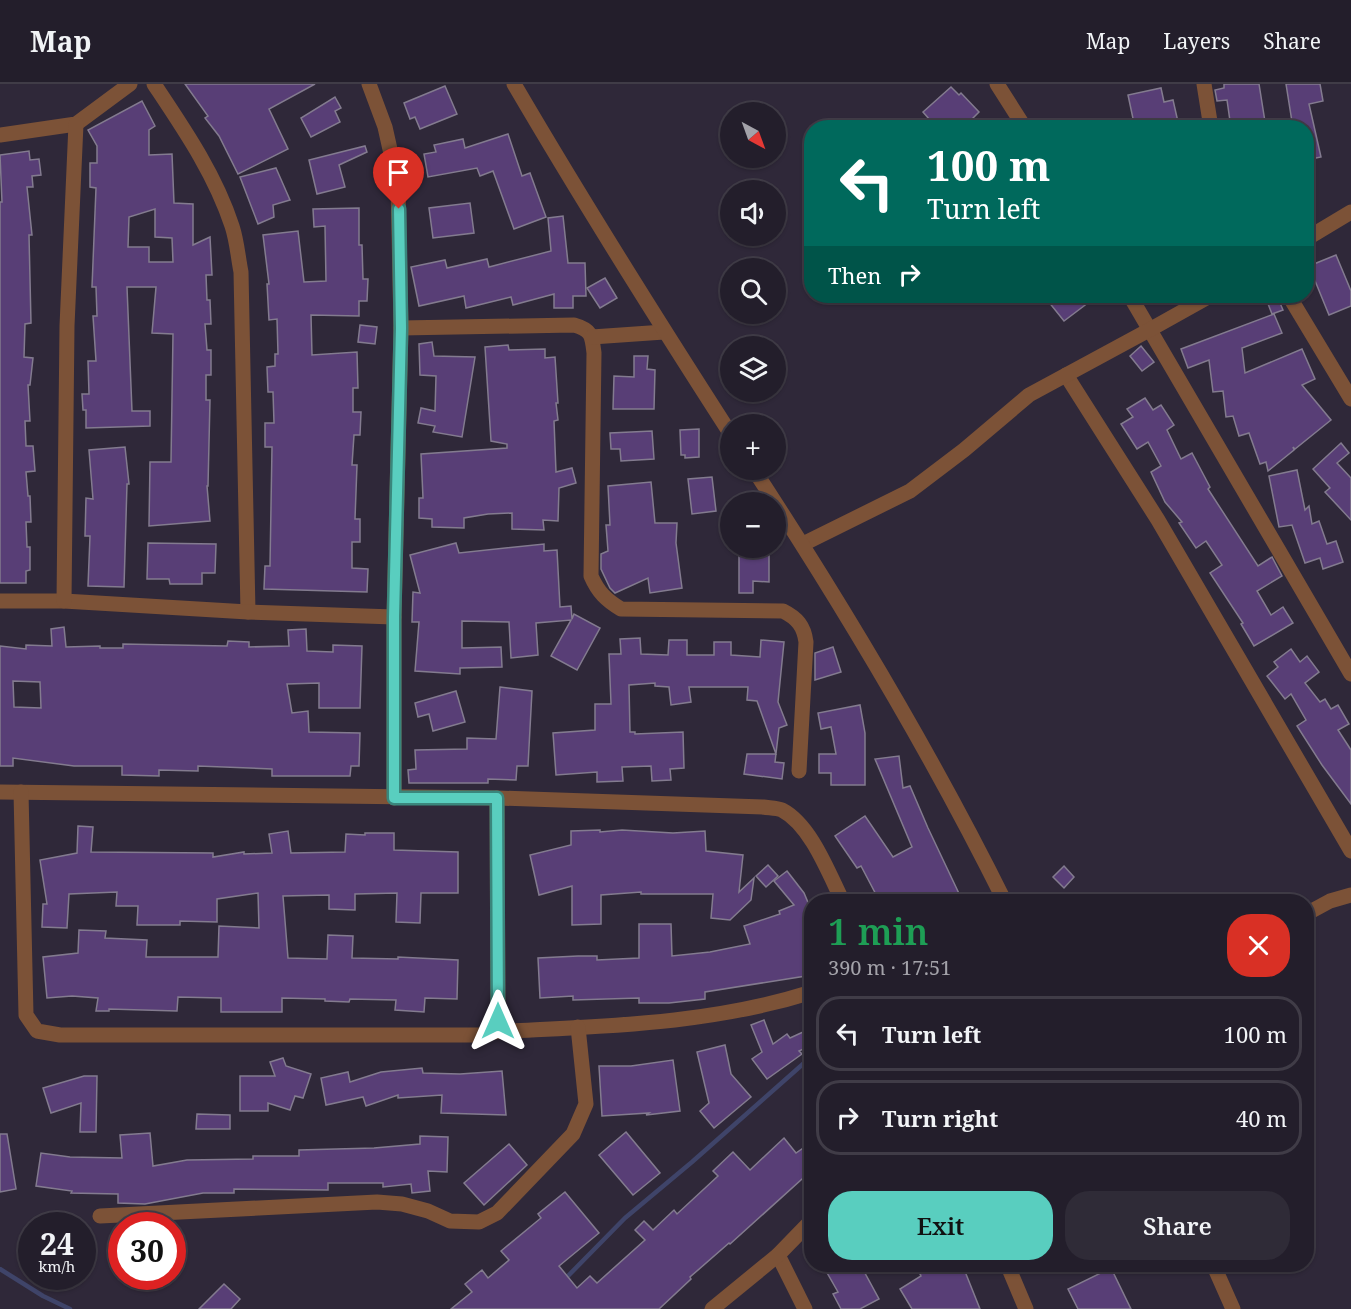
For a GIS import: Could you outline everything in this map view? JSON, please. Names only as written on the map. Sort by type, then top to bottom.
[{"type":"street","points":[[0,135],[76,124],[130,84]]},
{"type":"street","points":[[154,84],[215,183],[233,228],[241,272],[248,612]]},
{"type":"street","points":[[369,84],[385,127],[398,185],[401,328],[394,617],[394,798]]},
{"type":"street","points":[[514,84],[664,332],[720,418]]},
{"type":"street","points":[[997,84],[1020,120]]},
{"type":"street","points":[[1204,84],[1210,120]]},
{"type":"street","points":[[64,601],[67,326],[76,124]]},
{"type":"street","points":[[1314,234],[1351,212]]},
{"type":"street","points":[[1134,303],[1351,674]]},
{"type":"street","points":[[803,544],[910,491],[964,450],[1029,395],[1198,303]]},
{"type":"street","points":[[1293,303],[1351,399]]},
{"type":"street","points":[[401,328],[574,325],[584,328],[592,337],[594,353],[591,576],[597,590],[607,601],[621,609],[783,612],[798,621],[805,630],[806,642],[799,771]]},
{"type":"street","points":[[592,337],[664,332]]},
{"type":"street","points":[[1066,375],[1158,520],[1351,852]]},
{"type":"street","points":[[761,480],[803,544],[912,728],[973,836],[1001,894]]},
{"type":"street","points":[[0,601],[64,601],[248,612],[394,617]]},
{"type":"street","points":[[0,792],[497,798],[781,809],[806,832],[839,894]]},
{"type":"street","points":[[21,792],[26,1015],[37,1031],[60,1035],[485,1035],[494,1032],[675,1021],[738,1012],[804,994]]},
{"type":"street","points":[[494,1032],[498,1021],[497,798]]},
{"type":"street","points":[[1314,910],[1330,901],[1351,895]]},
{"type":"street","points":[[100,1216],[377,1202],[402,1204],[428,1211],[450,1221],[479,1222],[497,1213],[573,1134],[586,1104],[578,1027]]},
{"type":"street","points":[[712,1309],[778,1255],[804,1228]]},
{"type":"street","points":[[778,1255],[805,1309]]},
{"type":"street","points":[[1010,1272],[1026,1309]]},
{"type":"street","points":[[1217,1272],[1233,1309]]},
{"type":"building","points":[[185,84],[315,84],[269,109],[288,149],[238,174],[219,136],[205,118],[208,116]]},
{"type":"building","points":[[1224,84],[1259,84],[1265,120],[1230,120],[1227,100],[1217,101],[1215,90],[1224,88]]},
{"type":"building","points":[[1286,84],[1320,84],[1323,101],[1309,104],[1313,120],[1292,120]]},
{"type":"building","points":[[445,86],[457,114],[420,129],[415,117],[410,119],[404,103]]},
{"type":"building","points":[[951,87],[959,95],[961,93],[979,112],[973,120],[930,120],[923,112]]},
{"type":"building","points":[[1161,88],[1164,102],[1173,100],[1178,120],[1133,120],[1128,95]]},
{"type":"building","points":[[335,97],[341,108],[335,111],[340,122],[311,137],[301,118]]},
{"type":"building","points":[[142,101],[155,126],[149,130],[149,155],[172,154],[174,203],[193,204],[193,245],[210,237],[212,275],[206,275],[211,324],[205,324],[207,350],[211,350],[211,375],[206,375],[206,400],[210,400],[207,486],[210,521],[149,526],[150,462],[171,462],[173,334],[152,333],[156,287],[127,287],[132,411],[150,411],[150,426],[86,428],[86,410],[83,410],[82,394],[89,394],[88,361],[96,361],[93,316],[97,316],[96,287],[92,287],[96,188],[90,187],[90,163],[97,163],[97,146],[88,130]],"holes":[[[155,209],[155,237],[172,238],[173,262],[149,262],[149,247],[128,247],[129,217]]]},
{"type":"building","points":[[1314,126],[1321,157],[1314,158]]},
{"type":"building","points":[[508,134],[522,176],[530,173],[546,217],[514,229],[493,171],[480,176],[477,168],[428,177],[424,154],[436,152],[434,145],[463,139],[465,148]]},
{"type":"building","points":[[365,146],[367,152],[339,165],[345,187],[317,194],[309,160]]},
{"type":"building","points":[[29,151],[30,160],[39,159],[41,175],[32,176],[33,187],[27,187],[32,235],[29,235],[31,323],[25,324],[24,357],[33,358],[30,385],[28,385],[30,421],[25,421],[26,446],[33,446],[35,471],[26,472],[28,496],[30,496],[31,522],[26,522],[27,547],[30,547],[30,570],[26,571],[26,583],[0,583],[0,202],[2,202],[0,155]]},
{"type":"building","points":[[276,168],[290,200],[273,205],[274,217],[258,224],[240,177]]},
{"type":"building","points":[[470,203],[474,233],[433,238],[429,208]]},
{"type":"building","points":[[359,208],[359,245],[362,245],[363,279],[368,279],[367,301],[359,301],[359,316],[311,315],[312,355],[357,352],[358,388],[353,388],[353,412],[361,412],[360,435],[354,435],[352,465],[357,465],[355,519],[360,519],[360,542],[352,542],[352,568],[368,569],[367,592],[264,589],[265,566],[270,566],[272,447],[265,447],[265,423],[274,423],[273,392],[268,392],[267,367],[275,366],[275,354],[278,354],[277,319],[269,320],[267,284],[269,284],[263,235],[298,231],[304,282],[326,281],[325,226],[314,227],[313,209]]},
{"type":"building","points":[[563,216],[568,263],[585,263],[586,296],[573,296],[573,308],[554,308],[554,294],[513,305],[511,297],[466,308],[464,296],[419,306],[411,267],[445,260],[447,268],[487,259],[489,267],[551,251],[548,218]]},
{"type":"building","points":[[1336,255],[1351,291],[1351,306],[1329,315],[1314,278],[1314,264]]},
{"type":"building","points":[[605,278],[617,298],[600,308],[587,288]]},
{"type":"building","points":[[1050,303],[1088,303],[1064,321]]},
{"type":"building","points":[[1268,303],[1280,303],[1283,310],[1272,314]]},
{"type":"building","points":[[1274,314],[1282,333],[1242,348],[1245,373],[1302,349],[1315,379],[1302,385],[1331,420],[1295,449],[1293,447],[1294,450],[1268,471],[1266,462],[1260,464],[1249,433],[1239,436],[1233,416],[1226,417],[1223,391],[1213,392],[1209,360],[1188,368],[1181,349]]},
{"type":"building","points":[[360,325],[377,327],[375,344],[358,342]]},
{"type":"building","points":[[432,342],[434,356],[475,357],[462,437],[433,432],[435,426],[418,423],[421,408],[435,411],[436,376],[420,375],[419,344]]},
{"type":"building","points":[[508,345],[509,350],[545,349],[545,358],[555,357],[558,403],[556,403],[558,420],[554,421],[556,472],[572,468],[576,483],[559,488],[558,521],[543,520],[544,530],[512,529],[512,513],[464,518],[464,528],[432,527],[432,519],[419,518],[419,498],[423,498],[421,454],[507,448],[507,444],[491,441],[485,347]]},
{"type":"building","points":[[1141,346],[1154,362],[1142,371],[1130,356]]},
{"type":"building","points":[[634,356],[648,356],[647,369],[655,370],[654,409],[613,409],[614,376],[634,377]]},
{"type":"building","points":[[1145,398],[1153,410],[1161,405],[1174,425],[1167,430],[1181,459],[1192,453],[1210,487],[1208,489],[1258,566],[1272,557],[1282,576],[1257,591],[1271,615],[1283,607],[1293,623],[1254,646],[1241,624],[1243,623],[1210,573],[1222,565],[1206,541],[1196,548],[1179,523],[1182,522],[1165,502],[1151,472],[1161,466],[1148,442],[1137,449],[1121,424],[1133,417],[1127,409]]},
{"type":"building","points":[[699,429],[699,457],[685,458],[685,455],[681,455],[680,430]]},
{"type":"building","points":[[652,431],[654,459],[621,461],[620,449],[611,449],[610,433]]},
{"type":"building","points":[[1341,443],[1349,453],[1337,463],[1351,478],[1351,520],[1325,492],[1330,488],[1313,469]]},
{"type":"building","points":[[125,447],[129,484],[127,484],[124,587],[88,586],[90,536],[85,536],[86,498],[93,499],[89,450]]},
{"type":"building","points":[[1297,470],[1305,510],[1309,506],[1312,524],[1319,521],[1327,544],[1336,541],[1343,562],[1323,569],[1320,558],[1305,563],[1292,525],[1279,527],[1269,476]]},
{"type":"building","points":[[712,477],[716,511],[692,514],[688,479]]},
{"type":"building","points":[[651,482],[655,523],[677,523],[676,543],[682,588],[650,593],[648,578],[615,593],[601,569],[601,554],[608,551],[606,525],[610,525],[608,486]]},
{"type":"building","points":[[148,543],[216,544],[215,573],[202,573],[202,584],[170,584],[169,579],[147,579]]},
{"type":"building","points":[[456,543],[459,553],[544,544],[544,551],[557,550],[560,607],[571,606],[572,619],[574,614],[600,628],[577,670],[551,656],[571,620],[536,623],[538,655],[511,658],[509,622],[462,621],[462,648],[501,647],[502,667],[460,668],[460,674],[415,671],[419,622],[412,622],[413,592],[420,593],[410,555]]},
{"type":"building","points":[[739,558],[769,558],[769,582],[753,581],[753,593],[739,593]]},
{"type":"building","points":[[64,627],[66,647],[123,648],[123,644],[227,646],[228,641],[249,642],[249,647],[289,646],[288,630],[306,629],[307,651],[333,652],[333,645],[362,646],[360,708],[319,708],[319,683],[287,684],[292,713],[308,711],[309,732],[360,733],[359,766],[351,766],[350,776],[272,776],[272,769],[198,766],[198,771],[159,770],[159,776],[122,775],[122,766],[74,766],[13,758],[13,766],[0,766],[0,646],[26,649],[26,645],[52,646],[51,629]],"holes":[[[13,681],[40,682],[41,708],[14,707]]]},
{"type":"building","points":[[640,638],[641,654],[668,655],[669,640],[687,640],[687,655],[714,655],[714,642],[731,642],[731,655],[760,657],[761,640],[784,642],[778,702],[787,725],[779,728],[776,754],[757,701],[747,700],[748,687],[689,687],[691,702],[671,705],[669,687],[655,686],[655,683],[629,685],[630,732],[635,732],[635,734],[683,732],[684,768],[670,769],[671,780],[652,781],[651,766],[622,767],[623,781],[597,782],[597,772],[556,775],[553,733],[595,730],[595,704],[611,704],[609,654],[621,654],[620,639]]},
{"type":"building","points":[[833,647],[841,672],[815,680],[815,653]]},
{"type":"building","points":[[1291,649],[1300,662],[1307,656],[1319,672],[1305,683],[1320,702],[1325,699],[1331,709],[1338,705],[1349,724],[1338,730],[1351,750],[1351,804],[1297,726],[1306,720],[1291,694],[1285,699],[1267,676],[1278,667],[1274,662]]},
{"type":"building","points":[[500,687],[532,691],[528,766],[517,766],[516,780],[488,779],[488,783],[409,783],[408,770],[416,769],[415,750],[467,749],[467,738],[496,739]]},
{"type":"building","points":[[456,691],[465,722],[433,731],[429,714],[418,717],[415,703]]},
{"type":"building","points":[[860,705],[865,733],[865,785],[831,785],[831,773],[819,773],[819,754],[836,754],[831,727],[821,729],[818,713]]},
{"type":"building","points":[[747,754],[776,754],[775,762],[784,763],[782,779],[744,774]]},
{"type":"building","points":[[899,756],[903,788],[910,786],[959,894],[876,894],[861,866],[857,868],[835,836],[865,816],[893,857],[912,847],[875,759]]},
{"type":"building","points":[[78,826],[93,827],[91,852],[213,853],[213,857],[244,852],[244,854],[272,853],[269,834],[288,831],[291,853],[345,852],[346,834],[365,835],[365,833],[394,833],[394,850],[458,852],[458,893],[421,893],[420,923],[396,922],[397,893],[355,894],[355,910],[329,909],[329,895],[283,896],[288,958],[327,959],[328,935],[353,936],[352,958],[398,959],[398,957],[458,960],[457,999],[425,998],[424,1012],[395,1010],[396,1000],[350,999],[349,1002],[282,998],[282,1012],[221,1012],[221,998],[178,997],[177,1011],[109,1009],[109,1011],[96,1011],[98,998],[72,996],[47,998],[43,957],[78,953],[79,930],[106,931],[105,938],[147,940],[146,957],[218,957],[219,926],[259,928],[258,893],[217,899],[217,922],[180,921],[180,925],[137,925],[138,906],[116,906],[117,892],[69,894],[67,928],[42,927],[43,904],[47,904],[40,860],[77,853]]},
{"type":"building","points":[[600,830],[600,832],[622,830],[673,833],[705,831],[706,851],[743,855],[739,892],[754,878],[751,900],[730,920],[711,918],[713,894],[641,894],[641,892],[601,895],[601,924],[572,925],[572,886],[539,895],[530,855],[571,845],[571,831]]},
{"type":"building","points":[[768,865],[778,876],[766,887],[756,876]]},
{"type":"building","points":[[1064,866],[1074,877],[1064,888],[1053,877]]},
{"type":"building","points":[[787,871],[804,894],[804,976],[705,992],[705,999],[669,1003],[639,1003],[639,998],[573,1000],[573,996],[540,998],[538,958],[597,956],[597,960],[639,958],[639,924],[671,924],[672,956],[710,952],[750,944],[744,926],[780,914],[779,911],[794,905],[774,881]]},
{"type":"building","points":[[764,1020],[773,1044],[787,1034],[790,1038],[803,1032],[804,1049],[799,1051],[802,1054],[767,1079],[752,1059],[762,1052],[751,1025]]},
{"type":"building","points":[[725,1045],[731,1074],[751,1097],[714,1128],[700,1111],[709,1103],[697,1052]]},
{"type":"building","points":[[283,1058],[286,1066],[311,1074],[303,1098],[295,1096],[290,1110],[268,1103],[268,1111],[240,1111],[240,1076],[275,1076],[270,1062]]},
{"type":"building","points":[[673,1060],[680,1111],[646,1115],[649,1113],[602,1116],[599,1066],[631,1066]]},
{"type":"building","points":[[422,1068],[423,1073],[460,1074],[502,1071],[506,1115],[441,1113],[442,1095],[398,1098],[398,1095],[366,1106],[363,1097],[326,1105],[321,1078],[348,1072],[350,1082],[381,1072]]},
{"type":"building","points":[[84,1076],[97,1076],[96,1132],[80,1132],[81,1103],[51,1113],[43,1088]]},
{"type":"building","points":[[197,1114],[230,1115],[230,1129],[196,1129]]},
{"type":"building","points":[[626,1132],[660,1173],[633,1195],[599,1155]]},
{"type":"building","points":[[150,1133],[153,1166],[187,1160],[299,1156],[299,1150],[420,1144],[420,1136],[448,1137],[447,1172],[428,1171],[430,1191],[412,1193],[411,1184],[383,1187],[383,1183],[328,1183],[328,1190],[234,1189],[234,1193],[203,1193],[145,1204],[118,1203],[118,1194],[71,1193],[72,1191],[36,1186],[41,1153],[70,1157],[122,1158],[120,1135]]},
{"type":"building","points":[[0,1134],[7,1134],[16,1189],[0,1192]]},
{"type":"building","points":[[784,1138],[796,1153],[804,1148],[804,1177],[690,1277],[691,1279],[659,1309],[451,1309],[472,1292],[465,1284],[482,1270],[488,1278],[509,1260],[501,1251],[541,1218],[538,1214],[565,1192],[599,1233],[559,1266],[577,1288],[590,1276],[597,1283],[645,1240],[635,1230],[644,1221],[653,1230],[674,1210],[677,1214],[718,1176],[713,1171],[733,1152],[750,1170]]},
{"type":"building","points":[[509,1144],[527,1165],[484,1205],[464,1183]]},
{"type":"building","points":[[827,1272],[864,1272],[879,1299],[860,1309],[841,1309],[833,1294],[838,1292]]},
{"type":"building","points":[[924,1272],[965,1272],[980,1309],[912,1309],[900,1289],[921,1276],[920,1274]]},
{"type":"building","points":[[1103,1272],[1113,1272],[1131,1309],[1078,1309],[1068,1289]]},
{"type":"building","points":[[224,1284],[240,1299],[231,1309],[199,1309]]},
{"type":"waterway","points":[[565,1279],[625,1218],[804,1063]]},
{"type":"waterway","points":[[0,1269],[43,1296],[70,1309]]},
{"type":"route","points":[[399,209],[401,328],[394,617],[394,798],[497,798],[498,1021]]}]
